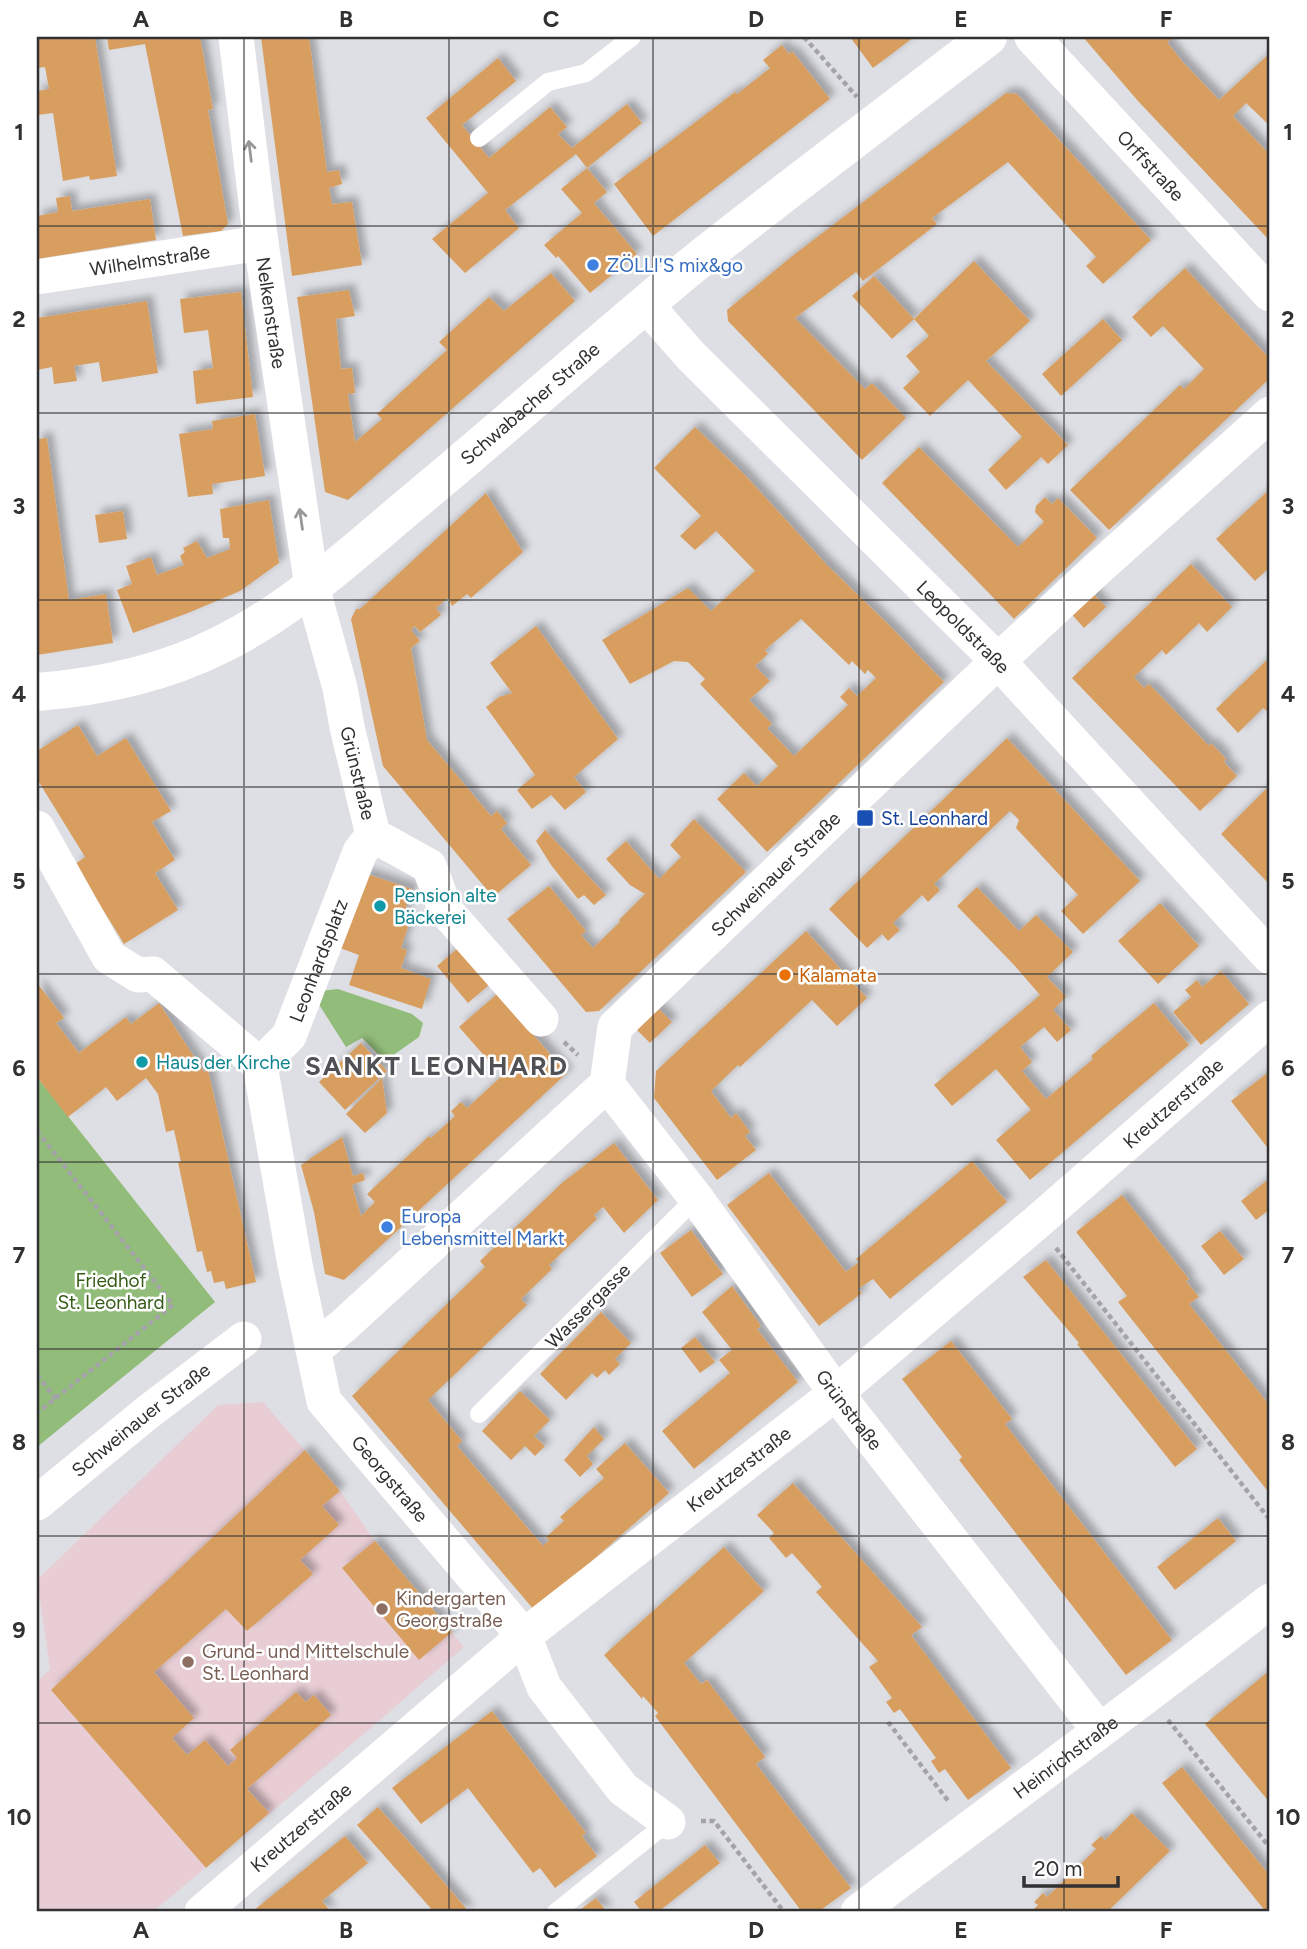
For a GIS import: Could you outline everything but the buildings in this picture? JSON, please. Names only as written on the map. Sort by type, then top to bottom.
[{"type":"main road","name":"Schwabacher Straße","points":[[37,692],[118,680],[191,658],[250,629],[312,587],[701,258],[988,37]]},
{"type":"street","name":"Nelkenstraße","points":[[236,37],[261,243],[312,587]]},
{"type":"street","name":"Orffstraße","points":[[1032,37],[1270,294]]},
{"type":"street","name":"Wilhelmstraße","points":[[37,277],[261,243]]},
{"type":"street","name":"Leopoldstraße","points":[[646,305],[691,356],[998,662],[1270,957]]},
{"type":"street","name":"Schweinauer Straße","points":[[607,1084],[615,1027],[1095,571],[1270,414]]},
{"type":"street","name":"Grünstraße","points":[[312,587],[340,688],[373,835],[429,866],[446,911],[541,1019]]},
{"type":"street","points":[[37,828],[109,957],[138,975],[153,974],[260,1065]]},
{"type":"street","name":"Leonhardsplatz","points":[[260,1065],[289,1036],[360,852],[373,835]]},
{"type":"street","name":"Kreutzerstraße","points":[[202,1912],[524,1636],[836,1393],[1036,1223],[1270,1018]]},
{"type":"street","name":"Georgstraße","points":[[260,1065],[295,1265],[324,1401],[524,1636],[544,1687],[623,1789],[668,1822]]},
{"type":"street","name":"Grünstraße","points":[[607,1084],[696,1198],[836,1393],[1099,1730]]},
{"type":"street","points":[[313,1350],[607,1084]]},
{"type":"street","name":"Schweinauer Straße","points":[[37,1503],[148,1412],[244,1339]]},
{"type":"street","name":"Heinrichstraße","points":[[858,1912],[1099,1730],[1149,1696],[1270,1601]]},
{"type":"lane","points":[[479,138],[548,82],[586,73],[632,37]]},
{"type":"lane","name":"Wassergasse","points":[[479,1414],[696,1198]]},
{"type":"lane","points":[[556,1912],[668,1822]]},
{"type":"path","points":[[804,37],[855,94],[873,125]]},
{"type":"path","points":[[541,1019],[607,1084]]},
{"type":"path","points":[[37,1131],[39,1138],[173,1305],[37,1413]]},
{"type":"path","points":[[1036,1223],[1270,1520]]},
{"type":"path","points":[[37,1375],[56,1399]]},
{"type":"path","points":[[1149,1696],[1270,1848]]},
{"type":"path","points":[[888,1722],[969,1829]]},
{"type":"path","points":[[668,1822],[714,1821],[785,1912]]},
{"type":"shaded area","name":"Grund- und Mittelschule St. Leonhard","points":[[263,1402],[340,1491],[375,1541],[464,1647],[153,1912],[37,1912],[37,1682],[50,1669],[37,1580],[218,1405]]},
{"type":"green space","points":[[338,989],[412,1014],[423,1023],[419,1037],[385,1061],[362,1038],[346,1047],[311,992]]},
{"type":"green space","name":"Friedhof St. Leonhard","points":[[37,1077],[215,1302],[37,1447]]},
{"type":"place","name":"ZÖLLI'S mix&go","points":[[593,265]]},
{"type":"place","name":"St. Leonhard","points":[[865,818]]},
{"type":"place","name":"Pension alte Bäckerei","points":[[380,906]]},
{"type":"place","name":"Kalamata","points":[[785,975]]},
{"type":"place","name":"Haus der Kirche","points":[[142,1062]]},
{"type":"place","name":"Europa Lebensmittel Markt","points":[[387,1227]]},
{"type":"place","name":"Kindergarten Georgstraße","points":[[382,1609]]},
{"type":"place","name":"Grund- und Mittelschule St. Leonhard","points":[[188,1662]]},
{"type":"district","name":"SANKT LEONHARD","points":[[437,1066]]}]
